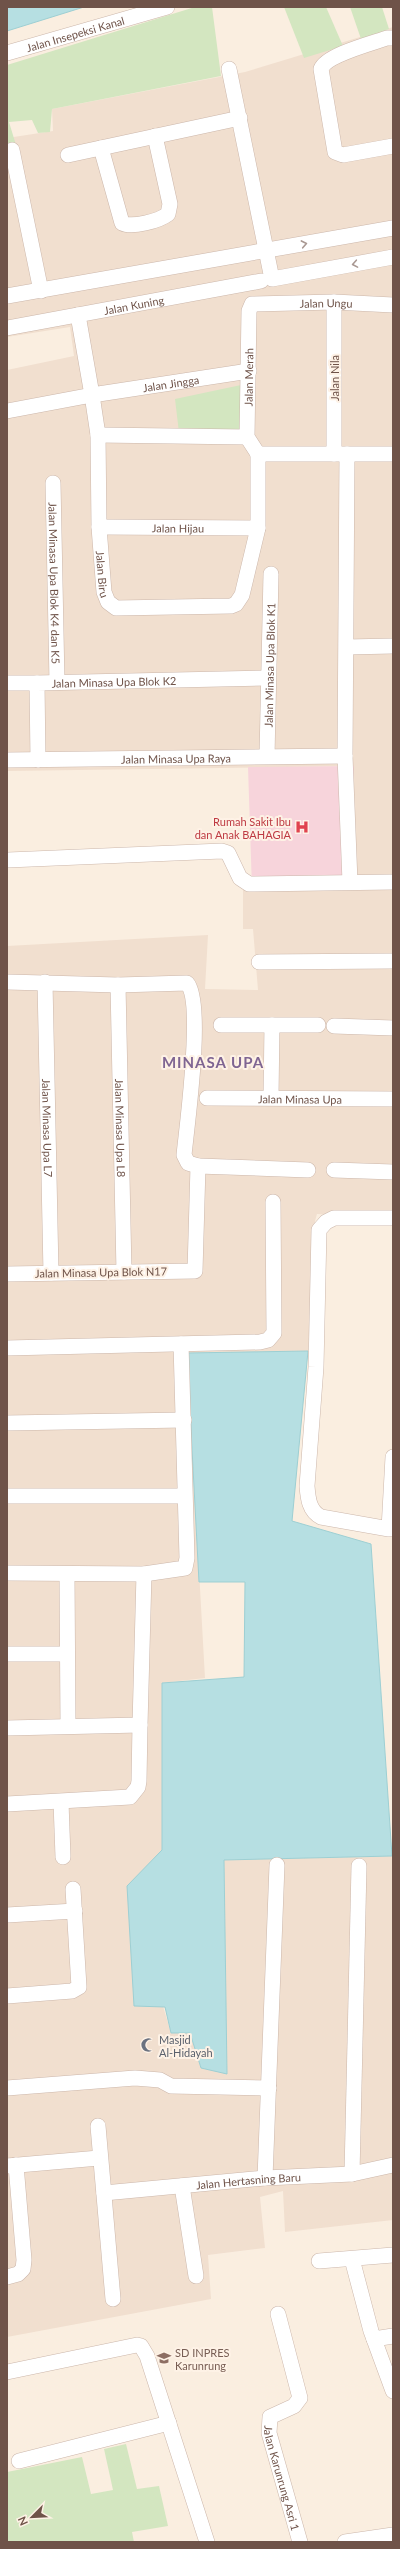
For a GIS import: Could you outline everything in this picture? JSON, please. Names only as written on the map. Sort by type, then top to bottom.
[{"type":"street","name":"Jalan Insepeksi Kanal","points":[[7,53],[167,7]]},
{"type":"street","points":[[393,38],[387,38],[347,52],[328,60],[321,68],[335,152],[348,154],[393,146]]},
{"type":"street","points":[[228,69],[240,118],[266,251],[266,280]]},
{"type":"street","points":[[68,155],[240,118]]},
{"type":"street","points":[[102,148],[122,223],[128,225],[157,220],[168,214],[170,204],[155,136]]},
{"type":"street","points":[[12,150],[41,291]]},
{"type":"street","points":[[7,296],[393,228]]},
{"type":"street","name":"Jalan Kuning","points":[[7,328],[393,257]]},
{"type":"street","name":"Jalan Ungu","points":[[258,302],[334,302],[393,305]]},
{"type":"street","name":"Jalan Merah","points":[[247,437],[249,311],[252,304],[258,302]]},
{"type":"street","name":"Jalan Nila","points":[[334,302],[347,647],[345,756],[350,882]]},
{"type":"street","name":"Jalan Biru","points":[[78,315],[98,435],[99,527],[104,592],[108,602],[116,608],[230,606],[236,604],[242,596],[258,528],[258,454]]},
{"type":"street","name":"Jalan Jingga","points":[[92,396],[249,371]]},
{"type":"street","points":[[7,411],[92,396]]},
{"type":"street","points":[[98,435],[247,437],[258,454],[393,454]]},
{"type":"street","name":"Jalan Minasa Upa Blok K4 dan K5","points":[[53,483],[57,682]]},
{"type":"street","name":"Jalan Hijau","points":[[99,527],[258,528]]},
{"type":"street","name":"Jalan Minasa Upa Blok K1","points":[[267,756],[271,574]]},
{"type":"street","points":[[347,647],[393,646]]},
{"type":"street","name":"Jalan Minasa Upa Blok K2","points":[[38,760],[38,683],[268,678]]},
{"type":"street","points":[[7,683],[38,683]]},
{"type":"street","name":"Jalan Minasa Upa Raya","points":[[7,760],[345,756]]},
{"type":"street","points":[[8,860],[222,851],[228,853],[240,878],[249,884],[393,882]]},
{"type":"street","points":[[260,962],[393,961]]},
{"type":"street","points":[[7,982],[118,985],[187,983],[192,991],[195,1019],[184,1155],[188,1163],[198,1166],[308,1170]]},
{"type":"street","name":"Jalan Minasa Upa L7","points":[[45,982],[52,1273]]},
{"type":"street","name":"Jalan Minasa Upa L8","points":[[118,985],[124,1272]]},
{"type":"street","points":[[221,1025],[272,1031],[318,1025]]},
{"type":"street","points":[[334,1026],[393,1028]]},
{"type":"street","points":[[271,1097],[272,1031]]},
{"type":"street","name":"Jalan Minasa Upa","points":[[207,1098],[271,1097],[393,1099]]},
{"type":"street","name":"Jalan Minasa Upa Blok N17","points":[[7,1274],[195,1270],[198,1166]]},
{"type":"street","points":[[334,1170],[393,1172]]},
{"type":"street","points":[[7,1348],[260,1342],[272,1337],[274,1333],[273,1202]]},
{"type":"street","points":[[393,1218],[334,1218],[326,1222],[319,1230],[316,1367],[307,1486],[311,1506],[315,1514],[321,1517],[391,1529],[393,1457]]},
{"type":"street","points":[[7,1573],[144,1574],[185,1568],[187,1558],[184,1496],[184,1420],[181,1344]]},
{"type":"street","points":[[7,1423],[184,1420]]},
{"type":"street","points":[[7,1496],[184,1496]]},
{"type":"street","points":[[67,1574],[66,1654],[68,1726]]},
{"type":"street","points":[[7,1804],[130,1798],[138,1787],[144,1574]]},
{"type":"street","points":[[7,1654],[66,1654]]},
{"type":"street","points":[[7,1728],[140,1725]]},
{"type":"street","points":[[61,1802],[63,1857]]},
{"type":"street","points":[[265,2178],[277,1865]]},
{"type":"street","points":[[352,2174],[359,1866]]},
{"type":"street","points":[[7,1996],[72,1991],[79,1987],[73,1890]]},
{"type":"street","points":[[7,1915],[75,1911]]},
{"type":"street","points":[[7,2088],[135,2078],[160,2080],[171,2086],[269,2088]]},
{"type":"street","points":[[98,2126],[99,2158],[104,2193],[113,2298]]},
{"type":"street","points":[[7,2277],[18,2274],[22,2269],[24,2260],[11,2165],[99,2158]]},
{"type":"street","name":"Jalan Hertasning Baru","points":[[104,2193],[265,2178],[352,2174],[393,2165]]},
{"type":"street","points":[[182,2186],[196,2276]]},
{"type":"street","points":[[319,2262],[393,2255]]},
{"type":"street","points":[[352,2259],[374,2339],[393,2391]]},
{"type":"street","name":"Jalan Karunrung Asri 1","points":[[278,2314],[300,2398],[294,2406],[270,2417],[269,2433],[300,2542]]},
{"type":"street","points":[[374,2339],[393,2336]]},
{"type":"street","points":[[7,2372],[137,2345],[141,2346],[147,2356],[207,2542]]},
{"type":"street","points":[[19,2461],[169,2424]]},
{"type":"street","points":[[345,2542],[393,2536]]},
{"type":"shaded area","points":[[393,27],[393,1218],[317,1214],[315,1221],[308,1351],[187,1354],[205,1678],[162,1683],[163,1850],[127,1886],[171,2033],[190,2032],[201,2068],[227,2073],[224,1860],[393,1856],[393,2220],[285,2232],[283,2191],[260,2197],[265,2248],[208,2255],[211,2299],[7,2337],[7,946],[208,935],[205,989],[258,990],[253,929],[243,929],[243,888],[354,887],[354,766],[7,771],[7,370],[74,356],[70,327],[7,337],[7,138],[53,131],[52,109],[245,72]]},
{"type":"shaded area","name":"Rumah Sakit Ibu dan Anak BAHAGIA","points":[[354,766],[354,887],[252,889],[248,767]]},
{"type":"green space","points":[[195,7],[212,7],[221,76],[52,109],[50,132],[38,133],[32,120],[9,122],[16,145],[7,148],[7,65]]},
{"type":"green space","points":[[284,7],[326,7],[343,46],[304,58]]},
{"type":"green space","points":[[350,7],[382,7],[389,29],[361,39]]},
{"type":"green space","points":[[241,385],[243,443],[180,441],[175,399]]},
{"type":"green space","points":[[126,2444],[137,2489],[159,2486],[168,2526],[132,2532],[134,2542],[7,2542],[7,2472],[82,2457],[91,2494],[113,2490],[104,2449]]},
{"type":"water","points":[[7,7],[84,7],[7,31]]},
{"type":"water","points":[[308,1351],[292,1521],[371,1544],[392,1856],[224,1860],[227,2074],[201,2068],[190,2033],[171,2033],[165,2007],[134,2006],[127,1886],[162,1850],[162,1683],[244,1677],[245,1582],[199,1582],[187,1353]]},
{"type":"place","name":"Rumah Sakit Ibu dan Anak BAHAGIA","points":[[302,827]]},
{"type":"place","name":"Masjid Al-Hidayah","points":[[148,2045]]},
{"type":"place","name":"SD INPRES Karunrung","points":[[164,2358]]},
{"type":"district","name":"MINASA UPA","points":[[213,1062]]}]
